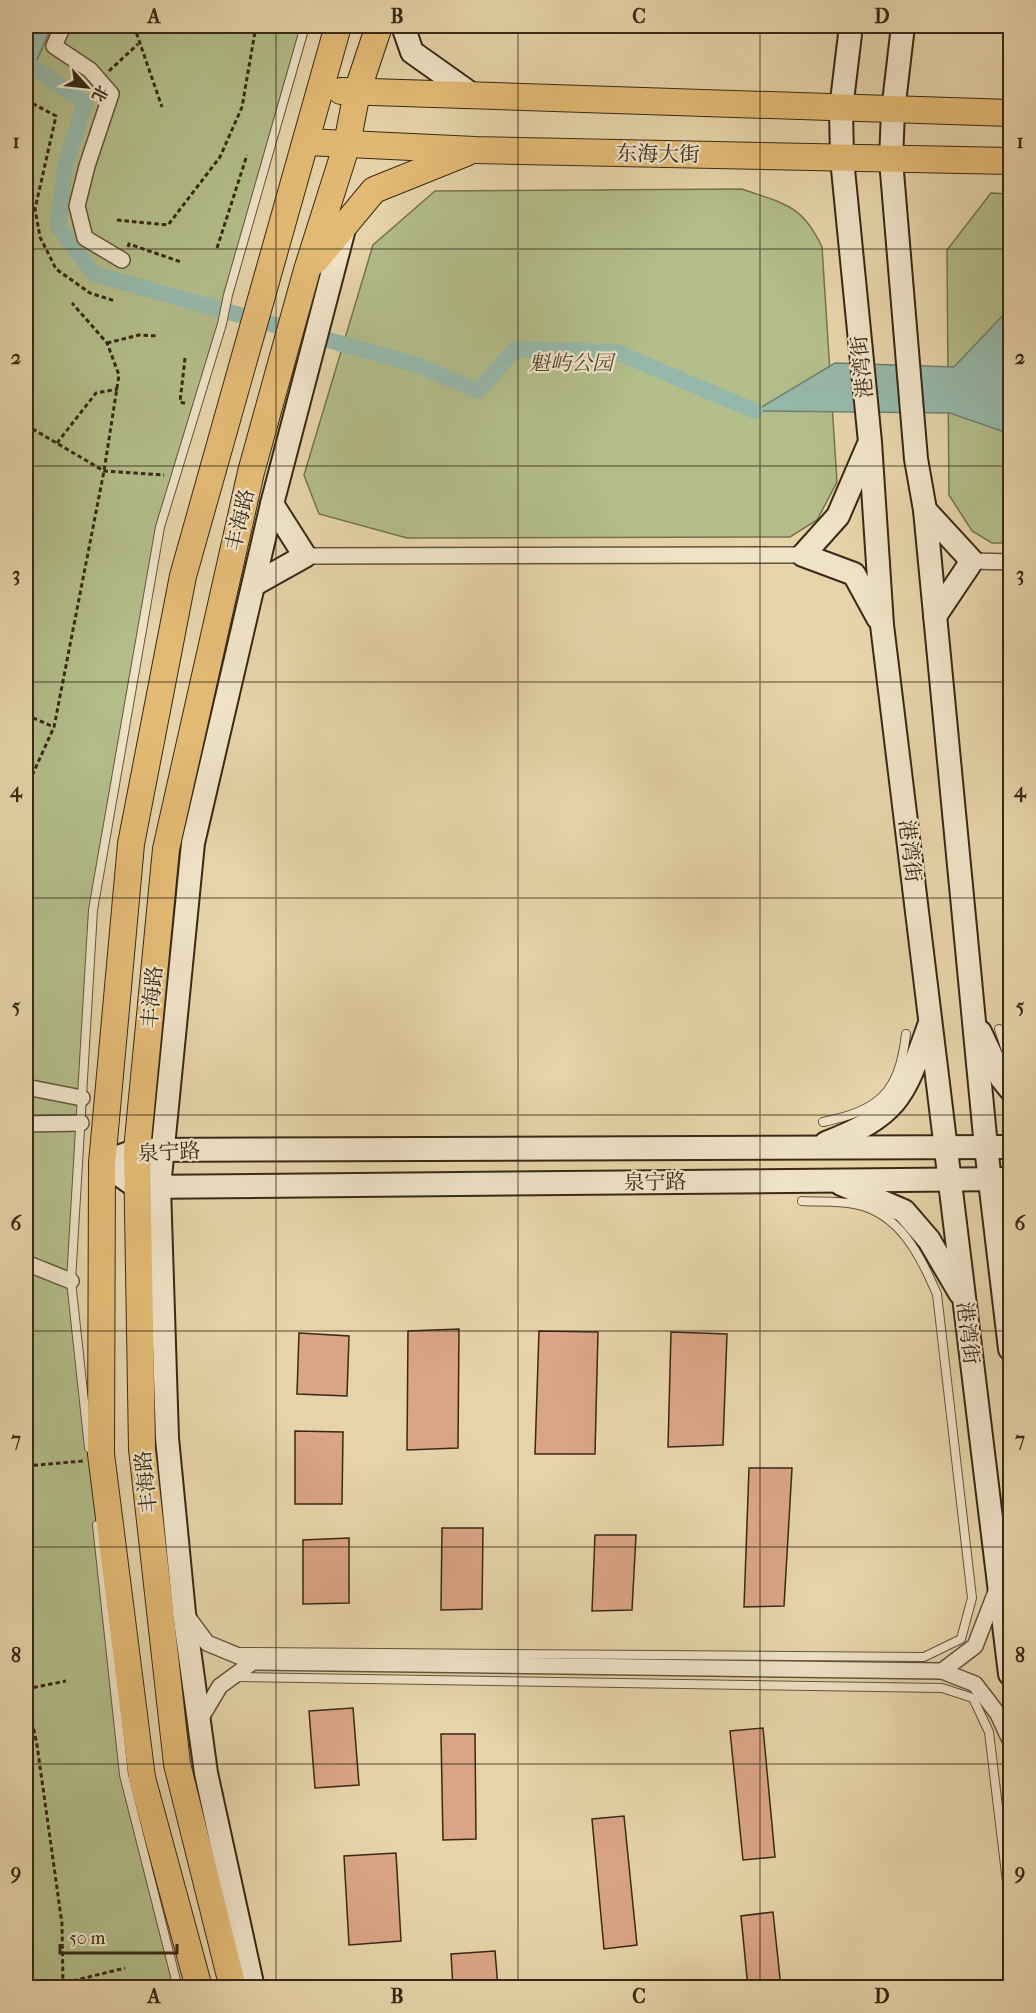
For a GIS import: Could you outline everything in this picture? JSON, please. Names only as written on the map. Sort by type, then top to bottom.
[{"type":"main road","name":"丰海路","points":[[199,1988],[142,1778],[101,1454],[102,1163],[131,844],[183,576],[338,26]]},
{"type":"main road","name":"丰海路","points":[[233,1988],[177,1764],[142,1449],[148,1187],[137,1150],[166,849],[251,472],[346,144],[357,92],[379,26]]},
{"type":"main road","points":[[320,91],[1011,113]]},
{"type":"main road","name":"东海大街","points":[[306,141],[475,150],[1011,161]]},
{"type":"main road","points":[[308,270],[374,190],[475,150]]},
{"type":"street","points":[[63,26],[54,46],[90,70],[111,94],[87,166],[77,206],[85,238],[122,260]]},
{"type":"street","points":[[403,26],[412,52],[474,96]]},
{"type":"street","name":"港湾街","points":[[851,26],[841,109],[842,159],[870,438],[882,625],[1011,1674]]},
{"type":"street","name":"港湾街","points":[[903,26],[893,111],[891,160],[916,459],[925,510],[986,1147],[1000,1178],[1011,1348]]},
{"type":"street","points":[[253,1988],[206,1773],[184,1613],[167,1438],[148,1187],[163,1150],[193,843],[272,504],[345,225]]},
{"type":"street","points":[[803,555],[838,516],[870,438]]},
{"type":"street","points":[[272,504],[305,556]]},
{"type":"street","points":[[925,510],[972,561],[1011,562]]},
{"type":"street","points":[[255,584],[305,556],[803,555],[854,574],[882,625]]},
{"type":"street","points":[[935,616],[972,561]]},
{"type":"street","points":[[974,1018],[1002,1079],[1011,1089]]},
{"type":"street","points":[[813,1148],[860,1130],[890,1108],[908,1085],[931,1019]]},
{"type":"street","points":[[26,1087],[82,1098]]},
{"type":"street","points":[[26,1124],[81,1123]]},
{"type":"street","name":"泉宁路","points":[[102,1163],[137,1150],[1011,1147]]},
{"type":"street","name":"泉宁路","points":[[102,1163],[148,1187],[1000,1178]]},
{"type":"street","points":[[831,1180],[904,1210],[929,1240],[964,1301]]},
{"type":"street","points":[[26,1263],[71,1281]]},
{"type":"street","points":[[942,1671],[975,1646],[999,1583]]},
{"type":"street","points":[[184,1613],[207,1643],[253,1662],[942,1671],[975,1684],[998,1714],[1011,1740]]},
{"type":"street","points":[[199,1721],[220,1686],[253,1662]]},
{"type":"lane","points":[[91,1461],[71,1281],[93,910],[160,526],[222,324],[228,295],[305,26]]},
{"type":"lane","points":[[999,1029],[1011,1063]]},
{"type":"lane","points":[[822,1122],[856,1115],[884,1097],[902,1064],[906,1034]]},
{"type":"lane","points":[[231,1652],[924,1657],[962,1639],[972,1598],[937,1294],[920,1257],[895,1222],[856,1204],[802,1201]]},
{"type":"lane","points":[[97,1519],[124,1775],[178,1988]]},
{"type":"lane","points":[[231,1677],[942,1688],[973,1698],[989,1732],[1011,1907]]},
{"type":"path","points":[[134,26],[138,44],[162,107]]},
{"type":"path","points":[[117,220],[168,225],[220,157],[242,106],[256,26]]},
{"type":"path","points":[[99,80],[138,44]]},
{"type":"path","points":[[26,100],[56,116],[35,209],[40,237],[56,269],[90,293],[115,301]]},
{"type":"path","points":[[217,248],[247,155]]},
{"type":"path","points":[[122,260],[129,244],[181,262]]},
{"type":"path","points":[[26,789],[54,727],[118,389],[119,375],[107,343],[72,303]]},
{"type":"path","points":[[107,343],[139,335],[158,336]]},
{"type":"path","points":[[185,358],[180,402],[195,407]]},
{"type":"path","points":[[57,443],[96,393],[118,389]]},
{"type":"path","points":[[26,425],[104,471],[174,476]]},
{"type":"path","points":[[26,715],[54,727]]},
{"type":"path","points":[[26,1466],[91,1461]]},
{"type":"path","points":[[63,1985],[62,1924],[37,1745],[26,1690],[66,1681]]},
{"type":"path","points":[[44,1988],[125,1968]]},
{"type":"green space","points":[[52,26],[305,26],[160,527],[93,910],[71,1281],[124,1775],[178,1987],[26,1988],[26,84]]},
{"type":"green space","name":"魁屿公园","points":[[742,189],[780,203],[799,214],[815,233],[822,247],[837,482],[817,520],[790,537],[407,538],[319,514],[304,475],[373,245],[435,191]]},
{"type":"green space","points":[[991,193],[1010,194],[1010,543],[992,543],[972,531],[949,495],[947,250]]},
{"type":"shaded area","points":[[26,26],[52,26],[26,84]]},
{"type":"shaded area","points":[[1010,308],[1010,434],[950,413],[755,411],[835,363],[954,367]]},
{"type":"building","points":[[459,1329],[458,1448],[407,1450],[408,1331]]},
{"type":"building","points":[[539,1331],[598,1332],[595,1454],[535,1454]]},
{"type":"building","points":[[671,1332],[727,1334],[723,1445],[668,1447]]},
{"type":"building","points":[[299,1333],[349,1336],[347,1396],[297,1394]]},
{"type":"building","points":[[295,1431],[343,1432],[342,1504],[295,1504]]},
{"type":"building","points":[[749,1468],[792,1468],[784,1606],[744,1607]]},
{"type":"building","points":[[442,1528],[483,1528],[482,1609],[441,1610]]},
{"type":"building","points":[[595,1535],[636,1535],[632,1610],[592,1611]]},
{"type":"building","points":[[349,1538],[349,1603],[303,1604],[303,1540]]},
{"type":"building","points":[[353,1708],[359,1785],[315,1788],[309,1711]]},
{"type":"building","points":[[763,1728],[775,1857],[743,1860],[730,1731]]},
{"type":"building","points":[[441,1734],[475,1734],[476,1839],[443,1840]]},
{"type":"building","points":[[624,1816],[637,1945],[604,1949],[592,1819]]},
{"type":"building","points":[[396,1853],[401,1941],[349,1945],[344,1856]]},
{"type":"building","points":[[773,1912],[781,1988],[748,1988],[741,1916]]},
{"type":"building","points":[[495,1951],[498,1988],[453,1988],[451,1954]]},
{"type":"waterway","points":[[33,67],[85,103],[65,166],[58,227],[94,274],[417,365],[478,391],[515,349],[616,352],[755,411]]}]
